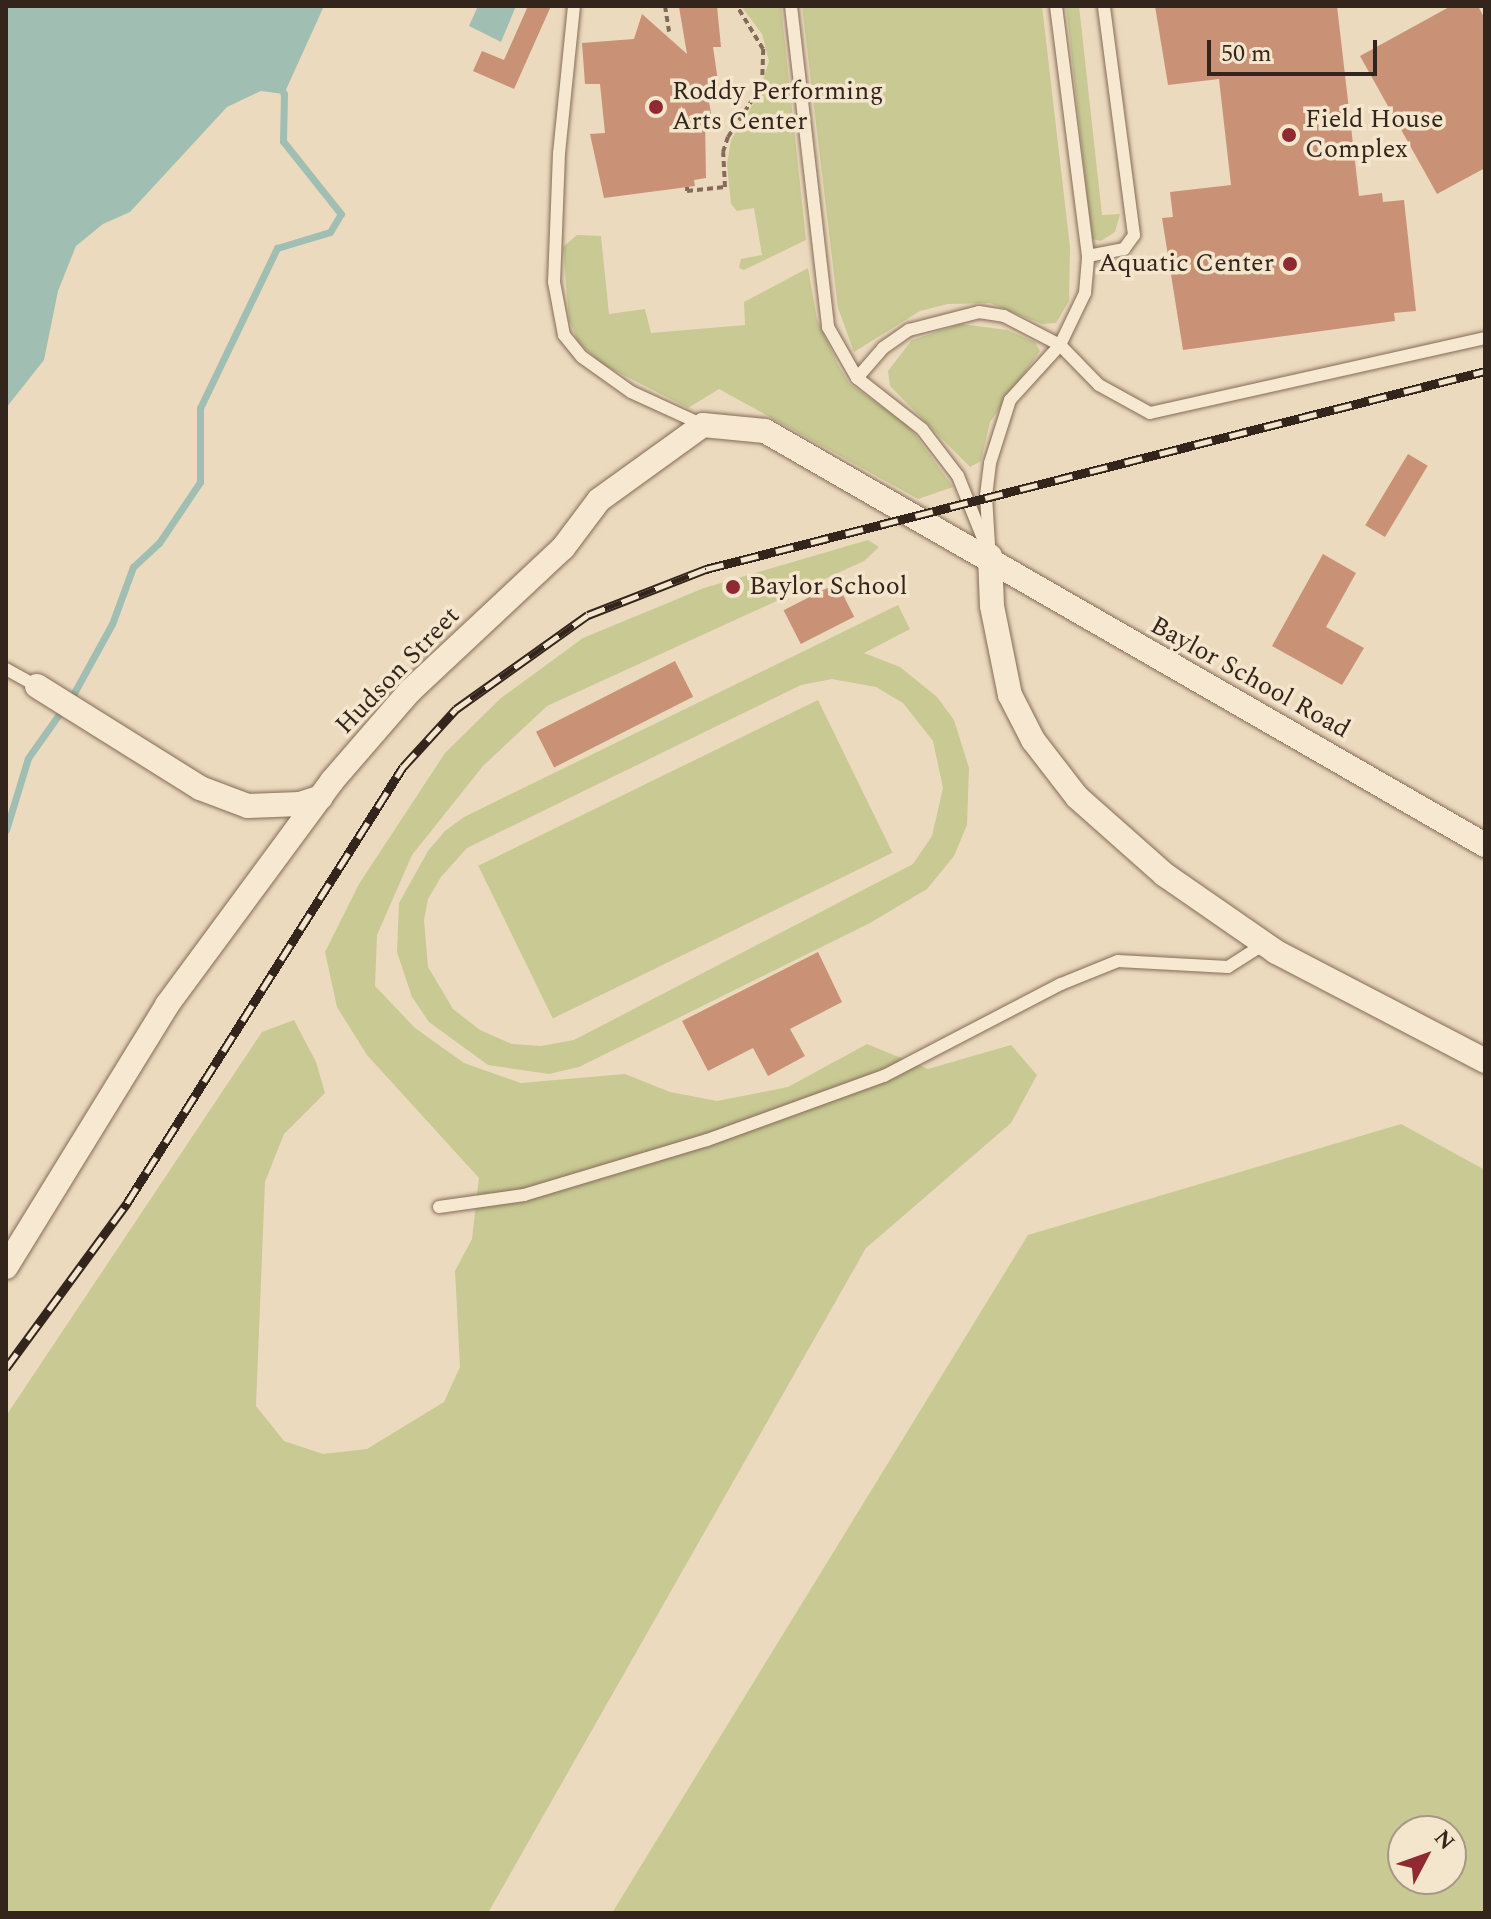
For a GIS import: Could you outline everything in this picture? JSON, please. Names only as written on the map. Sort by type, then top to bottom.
[{"type":"street","points":[[703,425],[765,431],[908,515],[990,556],[1001,662],[1010,695],[1033,740],[1077,797],[1165,875],[1264,944],[1485,1061]]},
{"type":"street","name":"Hudson Street","points":[[6,1267],[167,1005],[321,797],[410,691],[563,548],[599,500],[703,425]]},
{"type":"street","name":"Baylor School Road","points":[[990,556],[1108,630],[1485,845]]},
{"type":"street","points":[[37,686],[200,788],[248,806],[300,804],[321,797]]},
{"type":"lane","points":[[574,6],[559,153],[554,282],[564,335],[582,357],[631,392],[703,425]]},
{"type":"lane","points":[[791,6],[828,327],[857,378],[922,429],[958,476],[990,556]]},
{"type":"lane","points":[[990,556],[986,496],[1010,400],[1060,345],[1085,293],[1088,256],[1056,6]]},
{"type":"lane","points":[[1088,256],[1124,249],[1134,235],[1104,6]]},
{"type":"lane","points":[[857,378],[883,348],[909,330],[962,314],[1004,316],[1060,345],[1099,385],[1150,413],[1209,404],[1485,338]]},
{"type":"lane","points":[[6,669],[37,686]]},
{"type":"lane","points":[[439,1207],[524,1195],[707,1140],[854,1087],[1061,984],[1118,961],[1228,967],[1264,944]]},
{"type":"path","points":[[665,6],[669,32]]},
{"type":"path","points":[[687,187],[687,191],[725,187],[723,152],[728,137],[762,85],[763,49],[737,6]]},
{"type":"green space","points":[[741,6],[781,6],[806,240],[744,270],[739,268],[741,259],[762,255],[754,208],[737,211],[731,204],[727,164],[731,140],[758,96],[769,61],[762,34]]},
{"type":"green space","points":[[802,6],[1042,6],[1070,247],[1069,301],[1056,323],[1042,324],[990,303],[948,304],[920,311],[854,352],[838,308]]},
{"type":"green space","points":[[1066,6],[1079,6],[1102,215],[1120,214],[1115,232],[1101,241],[1092,239]]},
{"type":"green space","points":[[577,235],[601,236],[609,314],[645,309],[651,333],[745,325],[744,302],[808,268],[817,319],[850,384],[908,425],[953,487],[918,499],[719,389],[688,408],[602,364],[578,342],[569,319],[563,247]]},
{"type":"green space","points":[[961,324],[1007,330],[1035,342],[1040,351],[990,422],[981,461],[970,467],[890,386],[888,371],[912,340]]},
{"type":"green space","points":[[868,540],[879,547],[864,561],[547,706],[483,766],[412,855],[377,935],[375,986],[415,1028],[464,1063],[521,1083],[625,1074],[670,1092],[717,1101],[788,1087],[867,1044],[928,1069],[1011,1045],[1037,1075],[1011,1123],[866,1248],[488,1913],[6,1913],[6,1416],[262,1032],[294,1020],[316,1062],[325,1093],[284,1134],[265,1182],[256,1406],[284,1441],[323,1454],[367,1449],[444,1402],[460,1367],[455,1271],[472,1239],[479,1178],[367,1055],[337,1007],[325,952],[359,884],[445,753],[501,698],[583,638],[704,588]]},
{"type":"green space","points":[[898,605],[910,629],[864,653],[900,667],[937,697],[954,720],[969,768],[967,825],[954,856],[927,889],[870,923],[579,1067],[549,1074],[488,1065],[429,1022],[412,997],[397,952],[399,903],[428,851],[445,831],[464,817]],"holes":[[[832,679],[876,687],[903,703],[933,741],[943,788],[932,836],[913,864],[574,1040],[541,1046],[512,1044],[480,1030],[453,1009],[428,967],[424,920],[428,899],[441,877],[467,848],[801,685]]]},
{"type":"green space","points":[[818,700],[893,853],[553,1018],[478,866]]},
{"type":"green space","points":[[1401,1124],[1485,1170],[1485,1913],[612,1913],[1028,1235]]},
{"type":"shaded area","points":[[6,6],[324,6],[284,94],[261,91],[227,107],[130,212],[103,224],[76,246],[58,291],[44,360],[6,408]]},
{"type":"shaded area","points":[[478,6],[516,6],[501,42],[469,26]]},
{"type":"building","points":[[528,6],[551,6],[514,89],[473,71],[482,51],[504,60]]},
{"type":"building","name":"Roddy Performing Arts Center","points":[[717,6],[721,47],[713,47],[720,95],[708,97],[712,118],[705,119],[706,178],[694,180],[695,186],[604,198],[590,134],[605,133],[600,84],[585,84],[582,43],[634,39],[642,14],[687,54],[679,7]]},
{"type":"building","points":[[1155,6],[1337,6],[1359,196],[1382,193],[1383,202],[1404,200],[1416,311],[1394,313],[1395,321],[1183,350],[1162,218],[1173,217],[1170,192],[1231,185],[1219,79],[1168,85]]},
{"type":"building","points":[[1451,6],[1478,6],[1485,19],[1485,168],[1437,194],[1360,56]]},
{"type":"building","points":[[1408,454],[1428,466],[1385,537],[1365,525]]},
{"type":"building","points":[[1323,554],[1356,573],[1326,627],[1364,648],[1342,685],[1272,646]]},
{"type":"building","points":[[837,583],[854,617],[801,644],[784,610]]},
{"type":"building","points":[[675,661],[693,697],[554,767],[536,732]]},
{"type":"building","points":[[818,952],[842,1002],[790,1029],[805,1056],[768,1076],[753,1048],[708,1071],[682,1021]]},
{"type":"waterway","points":[[6,830],[28,758],[74,693],[112,624],[133,567],[159,543],[200,482],[200,408],[277,248],[330,232],[341,214],[283,141],[284,94],[279,85]]},
{"type":"railway","points":[[6,1368],[127,1203],[403,767],[456,709],[588,615],[706,569],[1485,371]]},
{"type":"place","name":"Roddy Performing Arts Center","points":[[656,107]]},
{"type":"place","name":"Field House Complex","points":[[1289,135]]},
{"type":"place","name":"Aquatic Center","points":[[1290,264]]},
{"type":"place","name":"Baylor School","points":[[733,587]]}]
